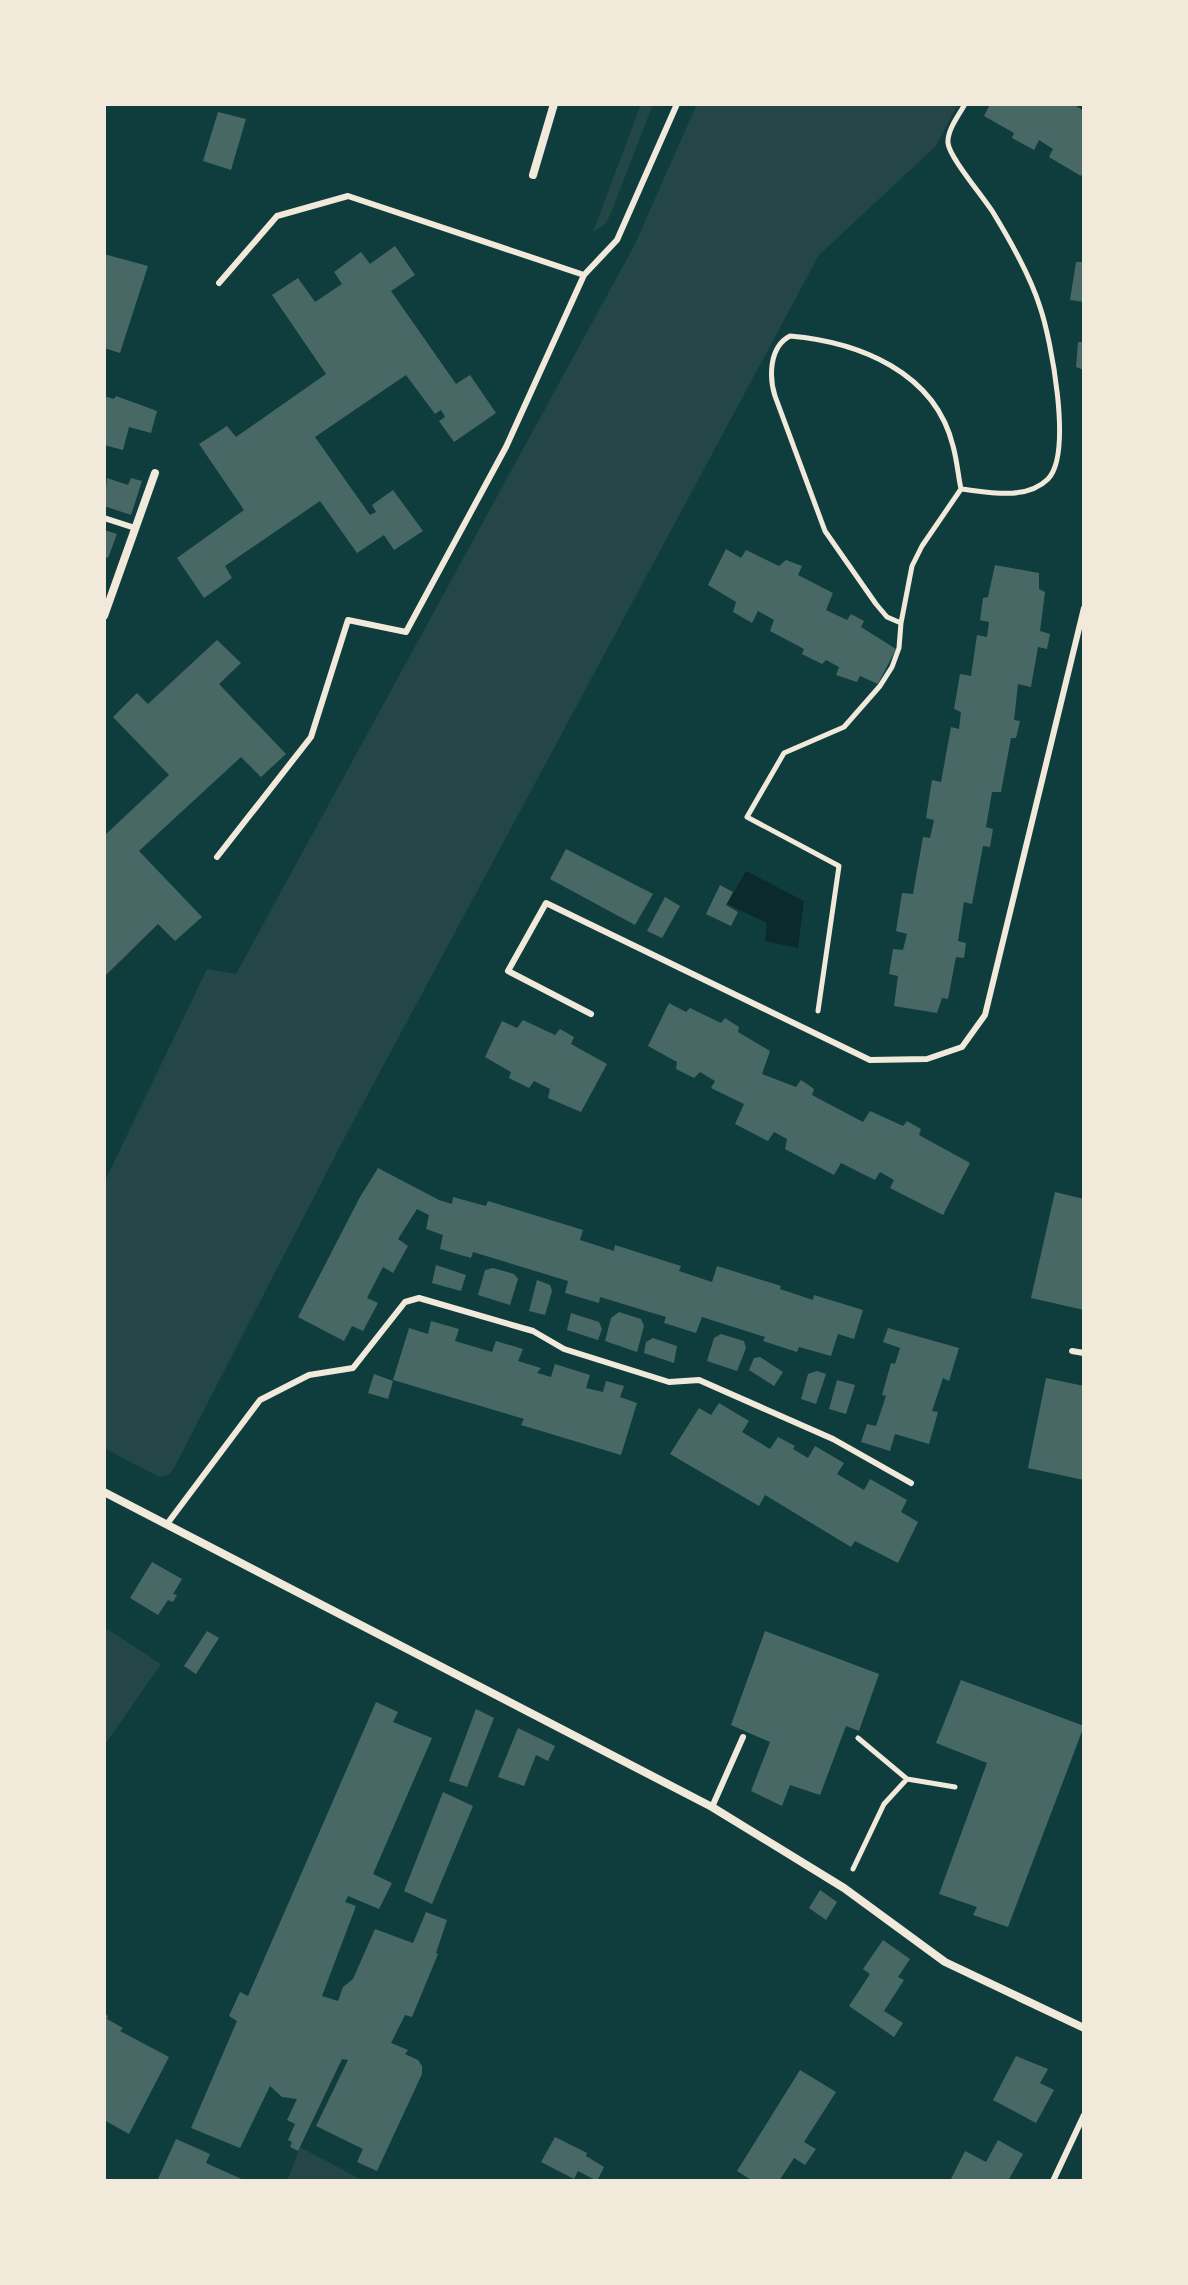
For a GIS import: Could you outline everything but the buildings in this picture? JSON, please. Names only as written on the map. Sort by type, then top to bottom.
[{"type":"street","points":[[533,175],[554,104]]},
{"type":"street","points":[[104,616],[155,473]]},
{"type":"street","points":[[104,1492],[712,1807],[844,1888],[945,1962],[1084,2028]]},
{"type":"lane","points":[[217,857],[311,737],[348,620],[406,632],[506,447],[584,275],[617,240],[677,104]]},
{"type":"lane","points":[[219,283],[277,216],[348,196],[584,275]]},
{"type":"lane","points":[[104,518],[135,528]]},
{"type":"lane","points":[[591,1014],[508,971],[546,903],[870,1060],[927,1059],[962,1047],[985,1015],[1084,608]]},
{"type":"lane","points":[[167,1524],[260,1400],[309,1375],[353,1368],[405,1302],[419,1298],[533,1331],[564,1349],[669,1382],[699,1380],[833,1439],[911,1483]]},
{"type":"lane","points":[[1072,1351],[1084,1353]]},
{"type":"lane","points":[[712,1807],[743,1737]]},
{"type":"lane","points":[[1053,2181],[1084,2115]]},
{"type":"path","points":[[961,489],[1023,492],[1040,485],[1051,477],[1059,455],[1061,424],[1053,364],[1040,306],[994,215],[950,150],[949,134],[965,104]]},
{"type":"path","points":[[815,1033],[839,866],[747,817],[784,753],[844,727],[880,686],[899,648],[912,566],[961,489],[953,444],[943,421],[930,400],[909,377],[883,359],[853,347],[790,336],[778,346],[771,367],[771,383],[825,531],[876,604],[887,617],[901,623]]},
{"type":"path","points":[[858,1738],[907,1779],[955,1787]]},
{"type":"path","points":[[844,1888],[884,1804],[907,1779]]},
{"type":"shaded area","points":[[641,104],[653,104],[611,213],[606,223],[593,232]]},
{"type":"shaded area","points":[[697,104],[958,104],[936,146],[819,255],[346,1135],[173,1470],[159,1477],[104,1448],[104,1183],[207,969],[236,974],[634,246]]},
{"type":"shaded area","points":[[746,871],[804,901],[798,948],[765,941],[767,923],[727,904]]},
{"type":"shaded area","points":[[104,1627],[161,1664],[104,1746]]},
{"type":"shaded area","points":[[300,2147],[364,2181],[287,2181]]}]
